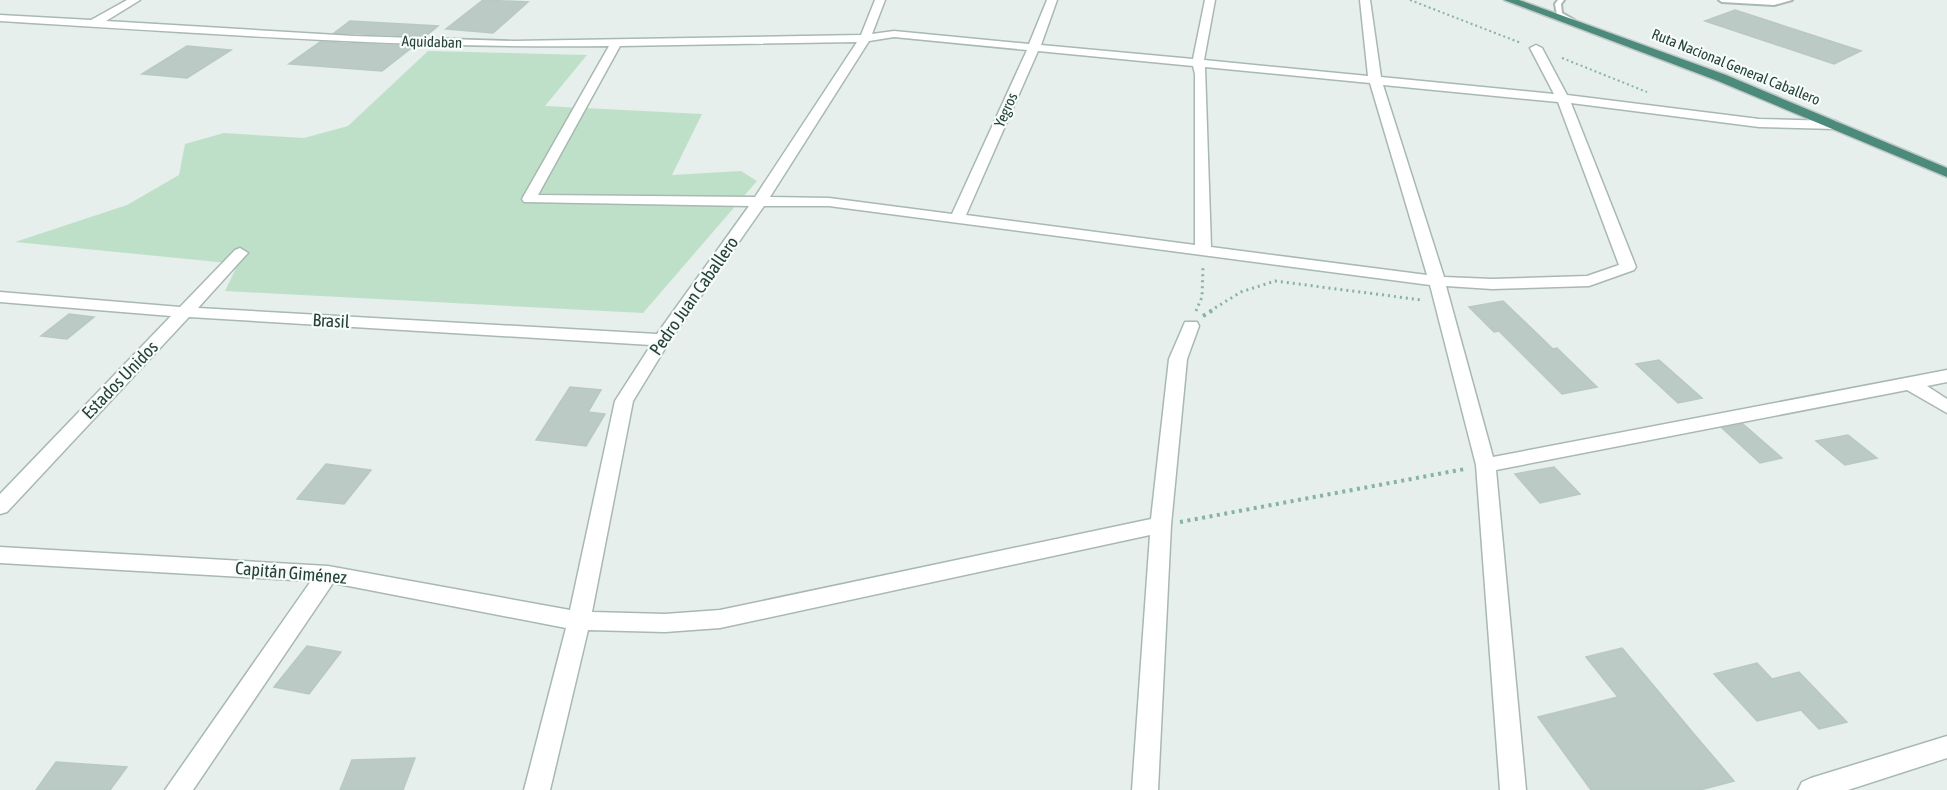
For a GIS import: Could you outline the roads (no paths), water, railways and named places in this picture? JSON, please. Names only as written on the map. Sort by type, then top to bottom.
[{"type":"highway","name":"Ruta Nacional General Caballero","points":[[1509,0],[1711,74],[1836,124],[1947,173]]},
{"type":"street","points":[[92,24],[135,0]]},
{"type":"street","name":"Pedro Juan Caballero","points":[[537,790],[579,621],[624,400],[662,340],[760,202],[865,38],[880,0]]},
{"type":"street","name":"Yegros","points":[[957,219],[1052,0]]},
{"type":"street","points":[[1203,251],[1200,69],[1210,0]]},
{"type":"street","points":[[1365,0],[1377,86],[1437,281],[1486,465],[1513,790]]},
{"type":"street","name":"Aquidaban","points":[[0,18],[365,39],[514,44],[865,38],[890,44],[1031,52],[1759,123],[1836,124]]},
{"type":"street","points":[[616,43],[529,199],[829,202],[1437,281],[1492,284],[1589,281],[1628,267],[1564,104],[1536,48]]},
{"type":"street","name":"Estados Unidos","points":[[0,507],[240,253]]},
{"type":"street","name":"Brasil","points":[[0,297],[185,312],[662,340]]},
{"type":"street","points":[[1145,790],[1161,525],[1178,359],[1191,326]]},
{"type":"street","points":[[1486,465],[1947,376]]},
{"type":"street","points":[[1910,383],[1947,407]]},
{"type":"street","name":"Capitán Giménez","points":[[0,555],[327,574],[579,621],[665,623],[720,619],[1161,525]]},
{"type":"street","points":[[178,790],[327,574]]},
{"type":"street","points":[[1811,790],[1947,747]]},
{"type":"lane","points":[[1560,0],[1559,14],[1575,23]]},
{"type":"lane","points":[[1722,0],[1774,3],[1790,0]]}]
